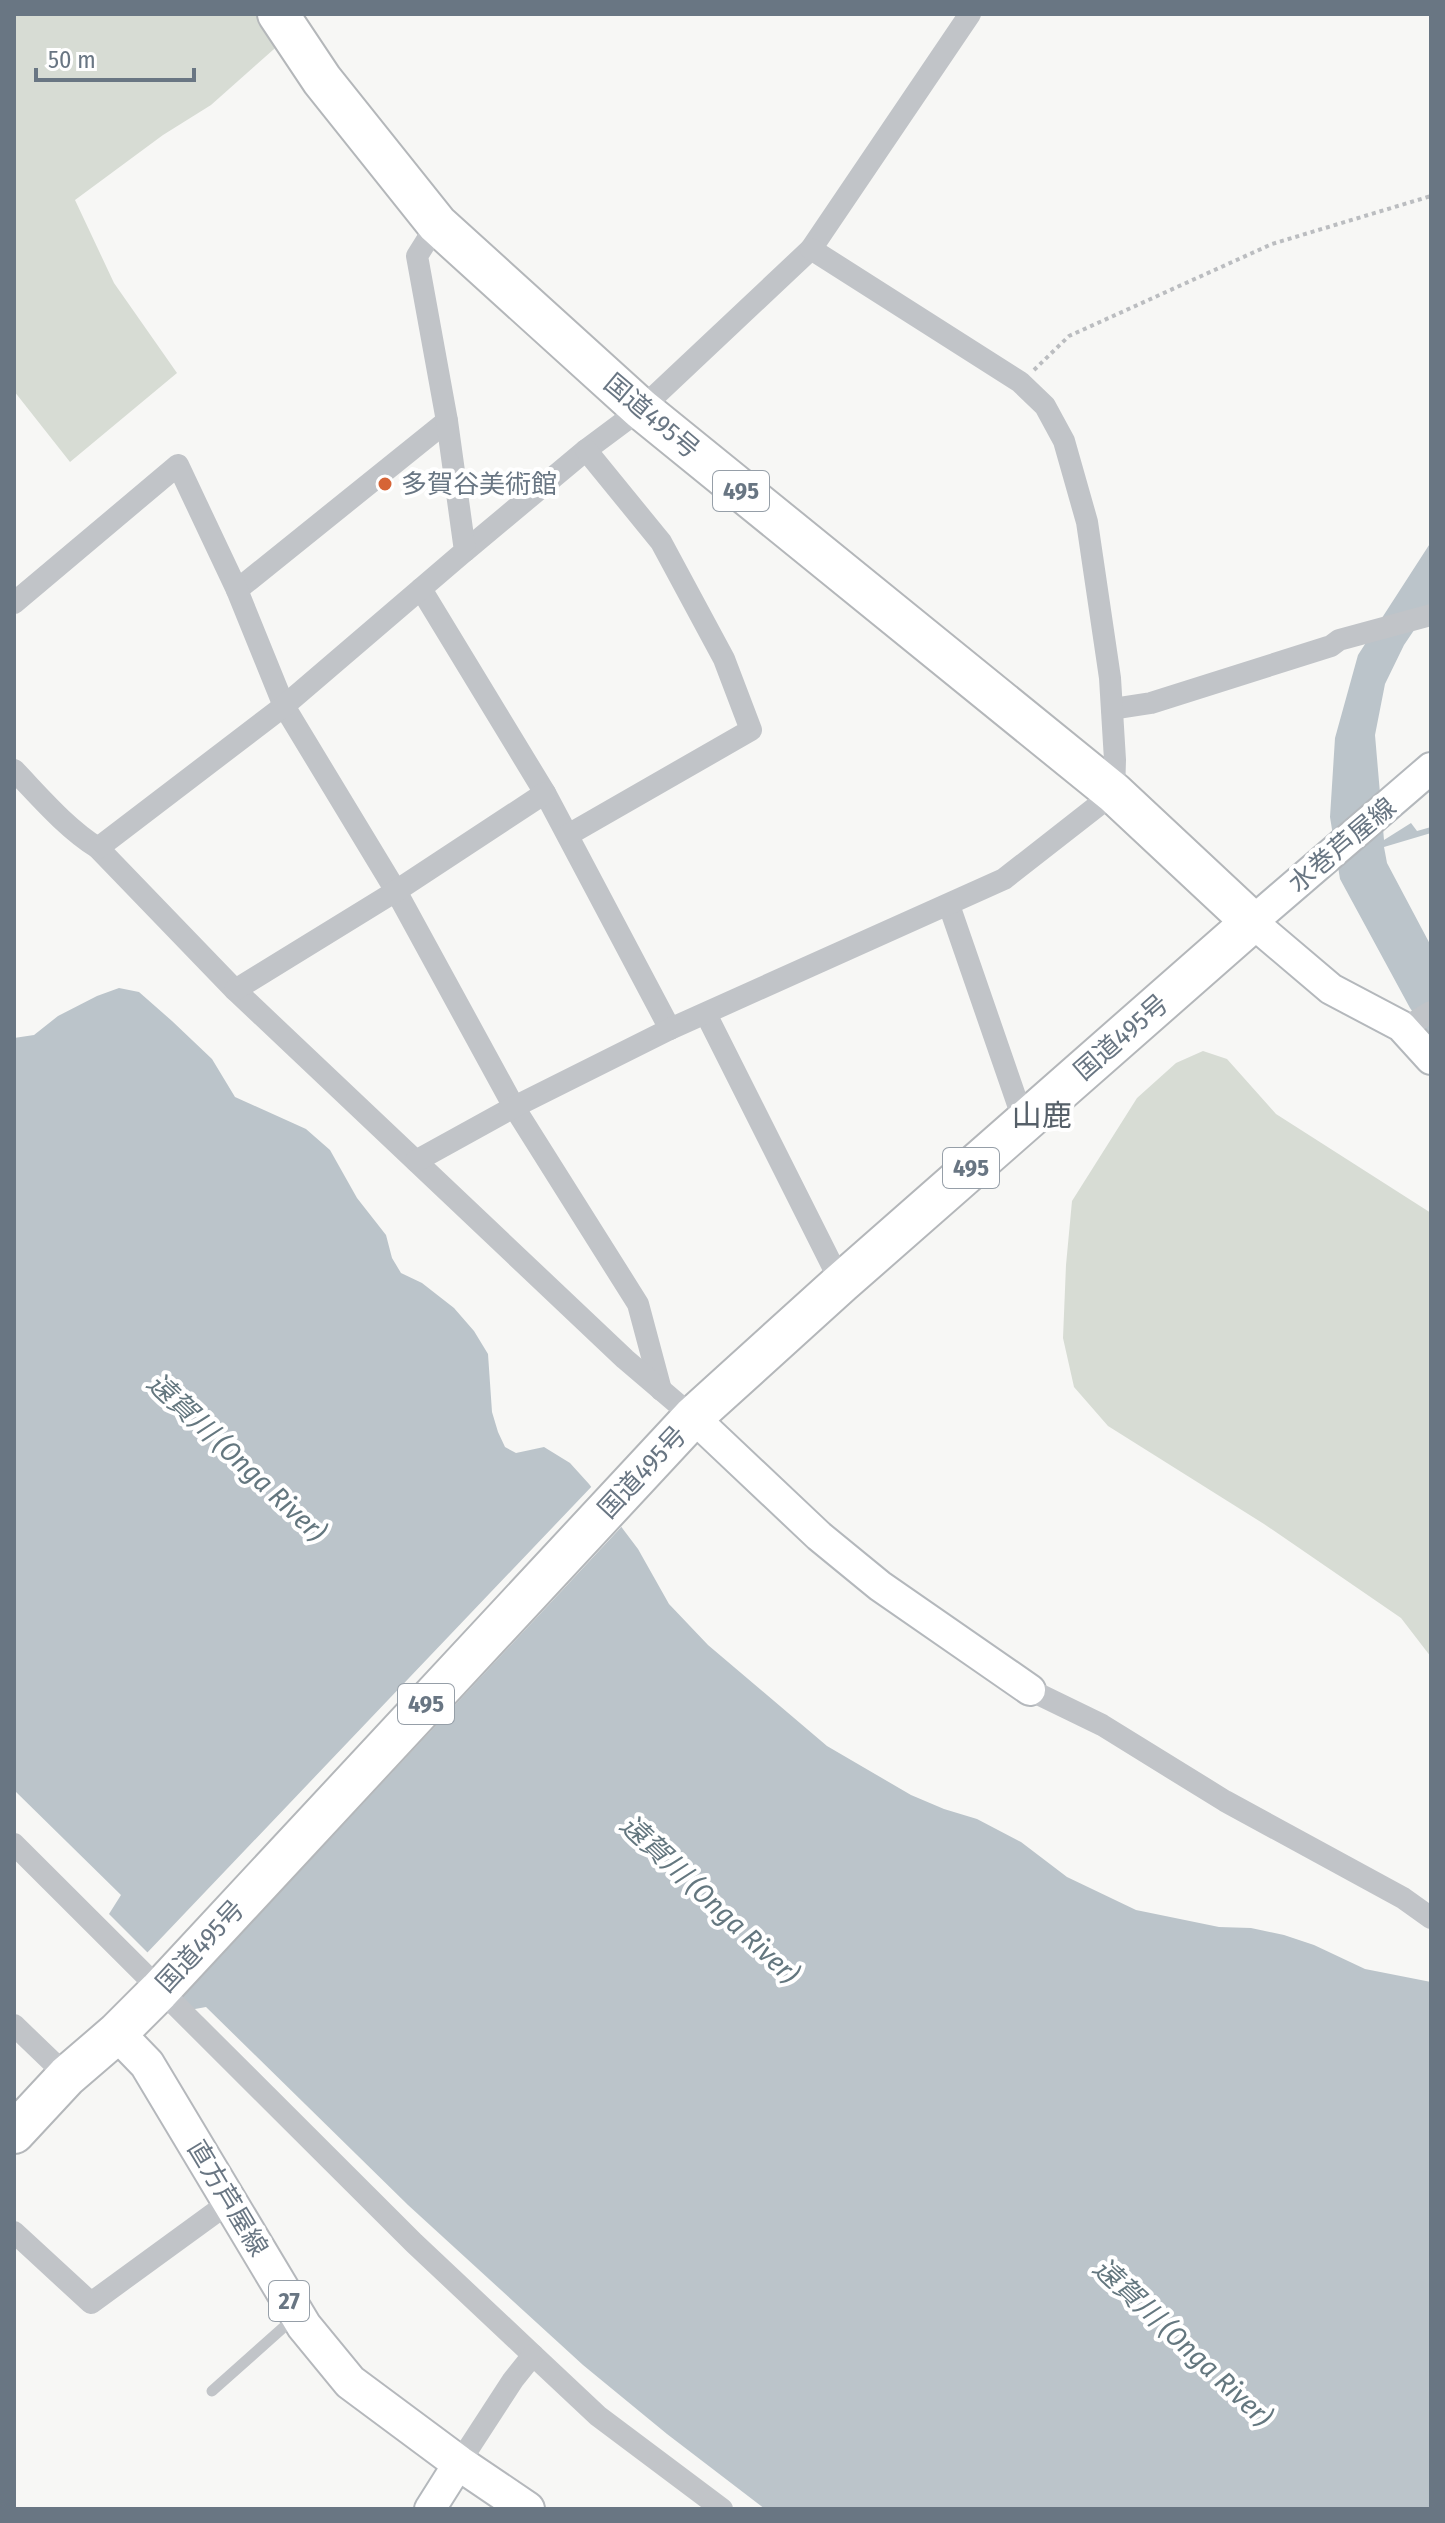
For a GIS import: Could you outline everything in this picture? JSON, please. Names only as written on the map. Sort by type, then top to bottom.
[{"type":"highway","name":"国道495号","points":[[14,2133],[67,2076],[159,1991],[693,1417],[1252,922],[1114,793],[641,409],[437,224],[322,80],[278,14]]},
{"type":"main road","name":"直方芦屋線","points":[[117,2033],[147,2064],[298,2315],[350,2382],[508,2500]]},
{"type":"street","points":[[98,848],[284,706],[586,450],[641,409],[811,249],[970,14]]},
{"type":"street","points":[[437,224],[417,256],[447,421],[465,551]]},
{"type":"street","points":[[416,1161],[514,1107],[670,1029],[1004,879],[1114,793],[1110,678],[1087,522],[1064,441],[1045,406],[1020,382],[811,249]]},
{"type":"street","points":[[237,590],[447,421]]},
{"type":"street","points":[[568,835],[751,730],[724,659],[661,542],[586,450]]},
{"type":"street","points":[[14,603],[178,465],[237,590],[284,706],[396,891],[514,1107],[638,1304],[661,1390]]},
{"type":"street","points":[[421,589],[545,793],[670,1029]]},
{"type":"street","points":[[1112,709],[1151,703],[1331,646],[1339,640],[1431,615]]},
{"type":"street","name":"水巻芦屋線","points":[[1252,922],[1431,768]]},
{"type":"street","points":[[14,770],[56,814],[98,848],[235,990],[625,1359],[693,1417],[819,1536],[868,1576],[1030,1690],[1102,1725],[1225,1801],[1403,1898],[1431,1918]]},
{"type":"street","points":[[235,990],[396,891],[545,793]]},
{"type":"street","points":[[949,905],[1024,1122]]},
{"type":"street","points":[[1252,922],[1331,989],[1405,1026],[1431,1059]]},
{"type":"street","points":[[1405,1026],[1431,1012]]},
{"type":"street","points":[[706,1014],[841,1283]]},
{"type":"street","points":[[14,1844],[414,2243],[533,2355],[598,2416],[722,2509]]},
{"type":"street","points":[[14,2025],[67,2076]]},
{"type":"street","points":[[14,2232],[91,2303],[231,2201]]},
{"type":"street","points":[[430,2509],[513,2380],[533,2355]]},
{"type":"lane","points":[[212,2391],[298,2315]]},
{"type":"path","points":[[1020,382],[1069,336],[1170,290],[1272,244],[1431,196]]},
{"type":"shaded area","points":[[14,14],[263,14],[282,42],[211,105],[163,135],[75,200],[114,283],[177,373],[70,462],[14,391]]},
{"type":"shaded area","points":[[1203,1051],[1227,1059],[1276,1114],[1431,1213],[1431,1657],[1401,1618],[1264,1524],[1108,1426],[1074,1387],[1063,1338],[1072,1201],[1137,1098],[1176,1063]]},
{"type":"water","points":[[1431,542],[1431,605],[1404,645],[1385,684],[1375,735],[1384,840],[1411,823],[1417,831],[1431,827],[1431,833],[1384,847],[1387,863],[1431,946],[1431,1037],[1410,1008],[1340,879],[1330,817],[1335,738],[1358,655]]},
{"type":"water","name":"遠賀川 (Onga River)","points":[[119,988],[139,992],[172,1021],[212,1059],[235,1097],[306,1129],[330,1150],[357,1198],[386,1235],[392,1258],[401,1273],[422,1283],[454,1308],[474,1331],[488,1354],[492,1412],[505,1447],[516,1453],[544,1447],[570,1463],[638,1549],[669,1604],[708,1645],[827,1746],[911,1795],[977,1819],[1021,1842],[1067,1877],[1136,1910],[1219,1927],[1251,1928],[1284,1935],[1365,1969],[1431,1982],[1431,2509],[765,2509],[583,2365],[408,2205],[206,2007],[173,2013],[161,1966],[109,1914],[121,1895],[14,1790],[14,1038],[34,1035],[58,1016]]},
{"type":"pier","points":[[594,1484],[624,1524],[172,2008],[156,1966],[145,1955]]},
{"type":"place","name":"多賀谷美術館","points":[[385,484]]},
{"type":"district","name":"山鹿","points":[[1042,1116]]}]
